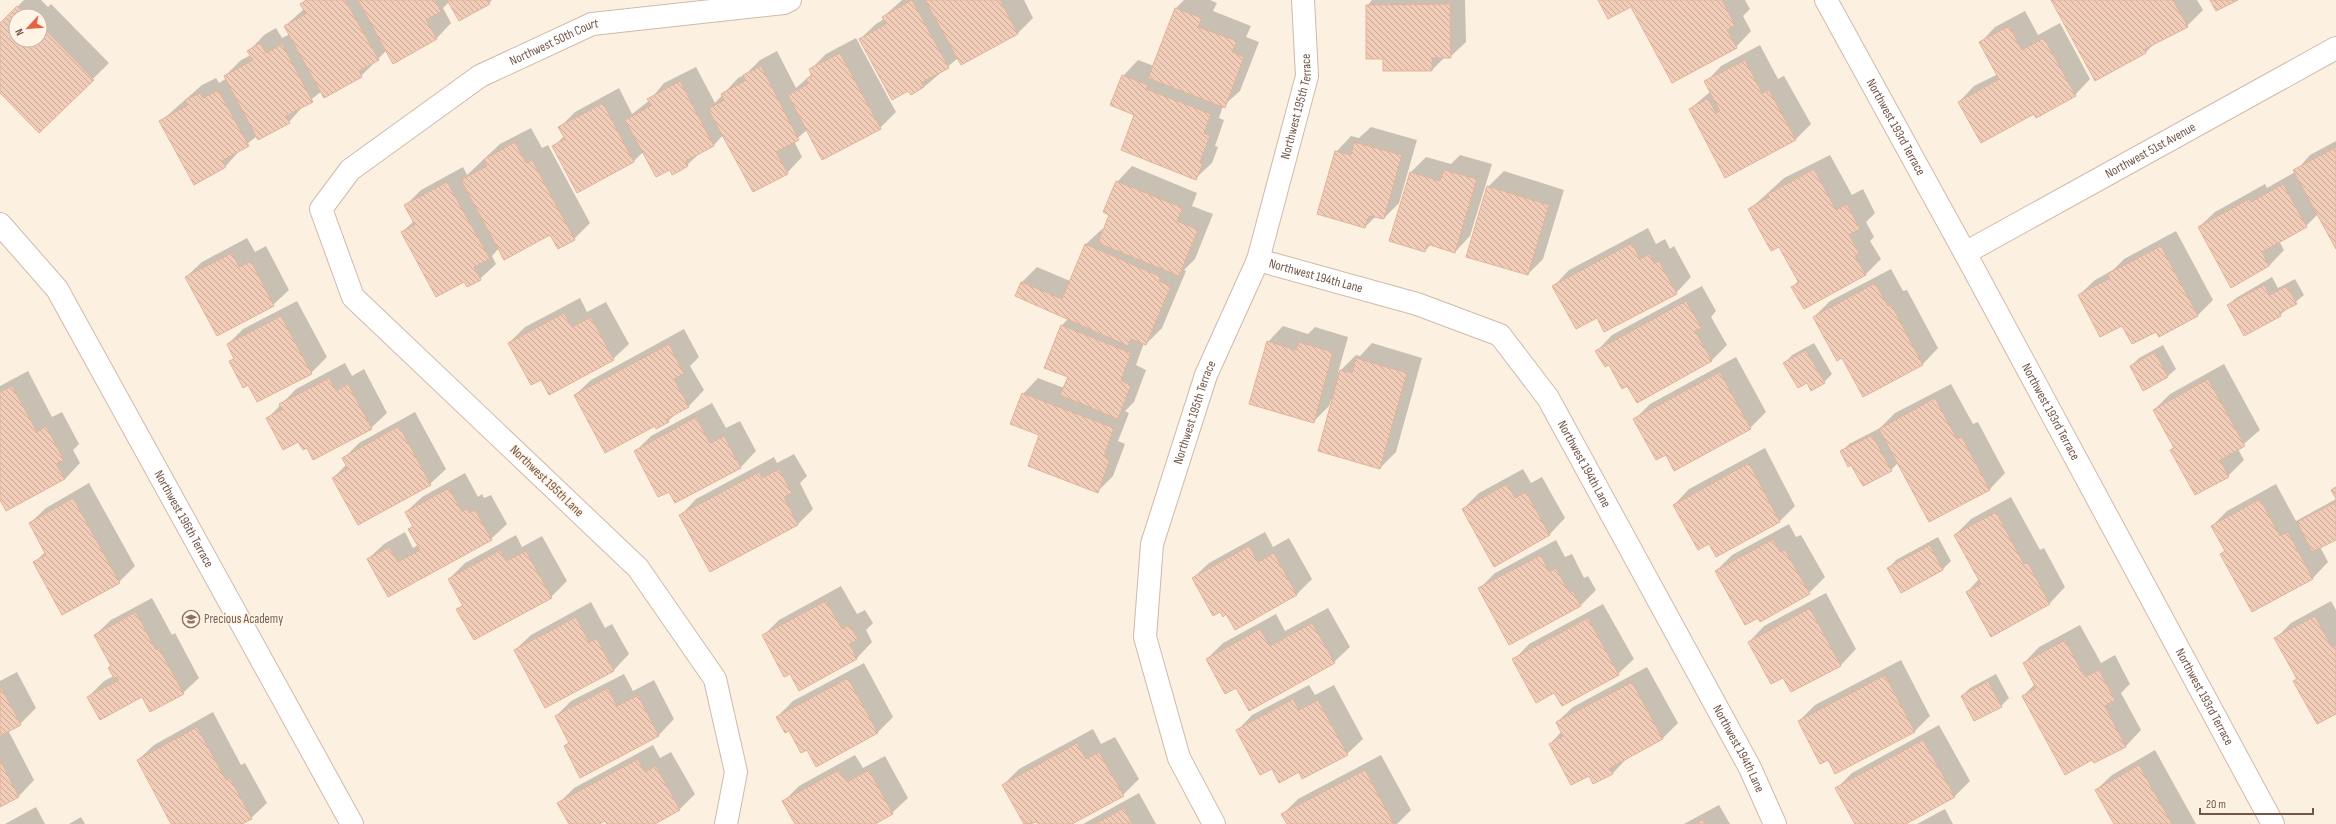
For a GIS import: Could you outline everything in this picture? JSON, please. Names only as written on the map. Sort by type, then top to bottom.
[{"type":"street","name":"Northwest 50th Court","points":[[350,170],[480,76],[592,24],[784,3],[790,0]]},
{"type":"street","name":"Northwest 195th Terrace","points":[[1214,824],[1179,758],[1145,637],[1152,544],[1206,375],[1258,260],[1307,76],[1303,0]]},
{"type":"street","name":"Northwest 193rd Terrace","points":[[1826,0],[1965,253],[2273,824]]},
{"type":"street","name":"Northwest 51st Avenue","points":[[1965,253],[2336,48]]},
{"type":"street","name":"Northwest 195th Lane","points":[[350,170],[321,209],[353,298],[638,568],[715,679],[736,772],[726,824]]},
{"type":"street","name":"Northwest 196th Terrace","points":[[0,224],[57,289],[352,824]]},
{"type":"street","name":"Northwest 194th Lane","points":[[1258,260],[1417,304],[1500,336],[1548,398],[1750,768],[1775,824]]},
{"type":"building","points":[[307,0],[345,0],[379,60],[359,71],[362,77],[324,98],[284,26],[306,14],[300,4]]},
{"type":"building","points":[[358,0],[435,0],[441,12],[426,20],[437,39],[393,64]]},
{"type":"building","points":[[447,0],[487,0],[490,4],[459,21]]},
{"type":"building","points":[[912,0],[949,68],[921,83],[924,87],[911,95],[908,91],[892,100],[859,39],[886,24],[882,17]]},
{"type":"building","points":[[925,0],[1000,0],[1018,34],[961,65]]},
{"type":"building","points":[[1598,0],[1722,0],[1735,25],[1727,30],[1737,48],[1672,83],[1631,7],[1608,19]]},
{"type":"building","points":[[2051,0],[2173,0],[2188,27],[2145,49],[2146,53],[2095,81]]},
{"type":"building","points":[[2210,0],[2238,0],[2216,11]]},
{"type":"building","points":[[1450,4],[1451,58],[1432,58],[1432,71],[1383,71],[1383,59],[1366,59],[1366,5]]},
{"type":"building","points":[[1175,8],[1202,18],[1198,27],[1237,41],[1232,52],[1244,57],[1225,108],[1148,78]]},
{"type":"building","points":[[8,15],[8,48],[48,48],[48,32],[94,80],[39,133],[0,93],[0,23]]},
{"type":"building","points":[[2009,26],[2022,50],[2044,38],[2076,96],[2036,118],[2034,114],[1981,143],[1958,102],[1999,79],[1979,42]]},
{"type":"building","points":[[260,43],[266,53],[282,44],[313,102],[286,116],[290,123],[258,140],[224,76],[253,60],[247,51]]},
{"type":"building","points":[[840,53],[881,129],[822,160],[788,95],[808,84],[806,79],[812,76],[809,69]]},
{"type":"building","points":[[1745,60],[1762,93],[1769,90],[1796,140],[1725,178],[1689,109],[1708,98],[1716,113],[1720,111],[1704,81]]},
{"type":"building","points":[[761,66],[799,140],[776,152],[788,174],[753,192],[708,109],[724,100],[721,94],[746,80],[743,75]]},
{"type":"building","points":[[1122,75],[1148,85],[1146,89],[1211,114],[1204,133],[1210,136],[1200,162],[1203,163],[1196,180],[1121,150],[1134,115],[1110,105]]},
{"type":"building","points":[[680,81],[714,146],[686,161],[688,166],[680,171],[672,175],[670,170],[656,177],[625,120],[652,105],[647,99]]},
{"type":"building","points":[[218,90],[249,146],[222,161],[226,167],[194,185],[159,121],[188,105],[185,100],[200,93],[203,98]]},
{"type":"building","points":[[603,103],[634,162],[577,193],[552,146],[565,139],[558,127]]},
{"type":"building","points":[[515,142],[526,163],[532,160],[575,240],[558,249],[550,235],[504,260],[461,180],[487,166],[483,160]]},
{"type":"building","points":[[1354,142],[1402,155],[1384,219],[1369,216],[1365,228],[1317,214],[1335,151],[1351,155]]},
{"type":"building","points":[[2336,147],[2336,249],[2293,170]]},
{"type":"building","points":[[1814,169],[1836,210],[1847,204],[1860,229],[1849,235],[1859,253],[1855,256],[1866,275],[1804,309],[1791,287],[1799,283],[1779,247],[1771,251],[1748,209],[1769,197],[1768,194]]},
{"type":"building","points":[[1444,170],[1477,179],[1455,253],[1427,244],[1425,252],[1389,241],[1410,172],[1440,181]]},
{"type":"building","points":[[1116,181],[1183,208],[1177,221],[1198,230],[1179,276],[1098,243],[1109,215],[1103,212]]},
{"type":"building","points":[[447,182],[490,259],[474,267],[481,280],[467,287],[464,282],[436,297],[401,232],[415,225],[404,205]]},
{"type":"building","points":[[2283,184],[2307,227],[2262,252],[2269,266],[2231,288],[2198,227],[2249,199],[2251,202]]},
{"type":"building","points":[[1487,186],[1549,205],[1528,275],[1466,257]]},
{"type":"building","points":[[1632,243],[1640,259],[1650,254],[1654,264],[1659,261],[1677,294],[1604,332],[1597,318],[1576,329],[1552,286]]},
{"type":"building","points":[[1085,244],[1161,277],[1159,281],[1171,286],[1146,345],[1131,339],[1128,346],[1015,296],[1021,282],[1062,299]]},
{"type":"building","points":[[2161,246],[2198,316],[2159,337],[2156,332],[2132,344],[2122,326],[2100,337],[2078,295],[2110,278],[2107,274]]},
{"type":"building","points":[[232,253],[239,267],[251,261],[274,306],[217,336],[185,277]]},
{"type":"building","points":[[1875,283],[1888,306],[1891,304],[1923,365],[1863,397],[1842,358],[1837,361],[1813,317]]},
{"type":"building","points":[[2264,285],[2270,295],[2287,286],[2297,304],[2279,313],[2281,316],[2244,336],[2227,305]]},
{"type":"building","points":[[1686,301],[1702,328],[1695,331],[1712,361],[1637,403],[1627,386],[1622,389],[1609,365],[1605,367],[1595,351]]},
{"type":"building","points":[[564,313],[572,327],[591,317],[614,360],[549,395],[541,380],[531,385],[508,343]]},
{"type":"building","points":[[281,316],[312,374],[257,402],[248,385],[243,388],[229,361],[234,359],[227,344]]},
{"type":"building","points":[[1061,325],[1131,353],[1121,381],[1131,385],[1118,419],[1060,395],[1068,377],[1044,368]]},
{"type":"building","points":[[1267,341],[1296,350],[1299,342],[1333,352],[1314,423],[1249,404]]},
{"type":"building","points":[[669,344],[684,374],[674,379],[689,407],[667,419],[669,422],[656,429],[655,426],[605,453],[574,395]]},
{"type":"building","points":[[1806,350],[1825,383],[1811,391],[1807,383],[1798,388],[1783,363]]},
{"type":"building","points":[[2155,352],[2168,377],[2143,391],[2130,366]]},
{"type":"building","points":[[1356,358],[1407,373],[1380,469],[1318,451],[1340,370],[1352,373]]},
{"type":"building","points":[[1720,372],[1751,429],[1674,471],[1666,455],[1656,460],[1633,419]]},
{"type":"building","points":[[329,378],[336,391],[348,384],[372,429],[313,460],[307,448],[303,450],[298,442],[283,450],[266,418],[282,410],[279,404]]},
{"type":"building","points":[[2208,379],[2245,446],[2220,460],[2229,477],[2195,495],[2170,450],[2174,448],[2153,410]]},
{"type":"building","points":[[12,386],[37,432],[46,426],[64,460],[56,464],[65,479],[6,511],[0,500],[0,392]]},
{"type":"building","points":[[1022,393],[1114,428],[1104,457],[1110,459],[1098,493],[1028,466],[1039,435],[1010,424]]},
{"type":"building","points":[[1935,398],[1957,439],[1962,437],[1990,490],[1929,522],[1879,429]]},
{"type":"building","points":[[696,417],[710,443],[724,436],[741,468],[675,503],[669,492],[658,497],[634,451]]},
{"type":"building","points":[[399,426],[431,485],[358,525],[332,478],[348,469],[342,458]]},
{"type":"building","points":[[1872,435],[1892,471],[1863,486],[1851,465],[1848,467],[1840,451]]},
{"type":"building","points":[[1749,463],[1780,522],[1716,557],[1709,544],[1698,550],[1673,505]]},
{"type":"building","points":[[779,469],[792,493],[784,497],[798,525],[710,572],[679,515],[759,472],[762,478]]},
{"type":"building","points":[[1507,484],[1515,498],[1526,492],[1550,535],[1494,567],[1462,509]]},
{"type":"building","points":[[2336,487],[2336,499],[2331,490]]},
{"type":"building","points":[[449,488],[462,512],[467,509],[469,513],[475,510],[492,540],[388,597],[367,559],[389,547],[398,562],[420,550],[408,529],[413,527],[405,512]]},
{"type":"building","points":[[73,498],[120,583],[62,615],[33,562],[46,555],[29,523]]},
{"type":"building","points":[[2260,499],[2280,536],[2288,532],[2313,579],[2252,612],[2220,554],[2225,551],[2211,526]]},
{"type":"building","points":[[2336,502],[2336,540],[2312,552],[2297,522]]},
{"type":"building","points":[[1996,512],[2024,564],[2028,563],[2050,604],[1991,637],[1966,592],[1981,584],[1954,535]]},
{"type":"building","points":[[1773,539],[1780,552],[1785,550],[1810,594],[1760,622],[1758,618],[1745,625],[1715,571]]},
{"type":"building","points":[[1930,545],[1943,570],[1901,593],[1887,568]]},
{"type":"building","points":[[1249,546],[1258,562],[1274,553],[1297,595],[1235,630],[1226,614],[1223,617],[1220,612],[1213,616],[1192,578]]},
{"type":"building","points":[[500,550],[506,561],[526,551],[552,598],[474,640],[456,609],[463,606],[448,579]]},
{"type":"building","points":[[1541,555],[1549,572],[1556,568],[1569,592],[1573,591],[1581,606],[1509,645],[1478,588]]},
{"type":"building","points":[[826,601],[842,629],[849,625],[858,639],[850,644],[857,659],[799,691],[790,674],[784,677],[762,635]]},
{"type":"building","points":[[1810,608],[1841,666],[1791,692],[1783,678],[1771,684],[1748,642]]},
{"type":"building","points":[[136,612],[156,650],[159,648],[184,694],[150,712],[142,697],[100,720],[87,697],[119,680],[117,677],[114,678],[108,668],[111,666],[94,635]]},
{"type":"building","points":[[2315,616],[2332,647],[2336,645],[2336,714],[2317,724],[2293,681],[2297,679],[2274,638]]},
{"type":"building","points":[[576,617],[589,642],[597,639],[614,671],[545,708],[514,650]]},
{"type":"building","points":[[1588,618],[1619,675],[1562,706],[1554,693],[1536,703],[1512,659]]},
{"type":"building","points":[[1312,623],[1335,663],[1249,711],[1236,688],[1225,694],[1206,659],[1260,629],[1270,646]]},
{"type":"building","points":[[2065,640],[2085,677],[2099,670],[2115,700],[2105,706],[2126,747],[2094,763],[2092,760],[2065,775],[2022,696],[2036,688],[2023,663]]},
{"type":"building","points":[[1885,675],[1915,732],[1835,774],[1828,760],[1820,764],[1798,721]]},
{"type":"building","points":[[848,678],[878,733],[816,767],[807,750],[801,753],[789,731],[785,733],[776,717]]},
{"type":"building","points":[[1988,681],[2002,707],[1974,721],[1961,696]]},
{"type":"building","points":[[1632,682],[1663,739],[1610,768],[1613,774],[1593,784],[1589,776],[1571,785],[1549,744],[1563,736],[1556,722]]},
{"type":"building","points":[[1,687],[21,725],[0,736],[0,688]]},
{"type":"building","points":[[608,688],[617,706],[638,695],[659,736],[580,778],[564,746],[569,743],[555,716]]},
{"type":"building","points":[[1293,699],[1299,710],[1318,700],[1348,755],[1302,779],[1299,772],[1279,783],[1272,769],[1260,775],[1236,730]]},
{"type":"building","points":[[197,727],[226,780],[230,778],[252,819],[242,824],[171,824],[137,760]]},
{"type":"building","points":[[1923,740],[1955,797],[1906,824],[1855,824],[1835,788]]},
{"type":"building","points":[[1077,743],[1086,759],[1099,752],[1124,796],[1072,824],[1038,824],[1037,822],[1024,824],[1002,785]]},
{"type":"building","points":[[638,759],[645,772],[656,766],[680,810],[655,824],[607,824],[605,821],[599,824],[569,824],[557,803]]},
{"type":"building","points":[[0,760],[19,797],[0,807]]},
{"type":"building","points":[[2139,765],[2172,824],[2114,824],[2095,790]]},
{"type":"building","points":[[839,770],[847,782],[869,770],[893,814],[875,824],[795,824],[782,801]]},
{"type":"building","points":[[1365,770],[1394,824],[1287,824],[1281,814]]},
{"type":"building","points":[[1124,808],[1132,824],[1095,824]]},
{"type":"building","points":[[1704,819],[1706,824],[1695,824]]},
{"type":"place","name":"Precious Academy","points":[[191,619]]}]
